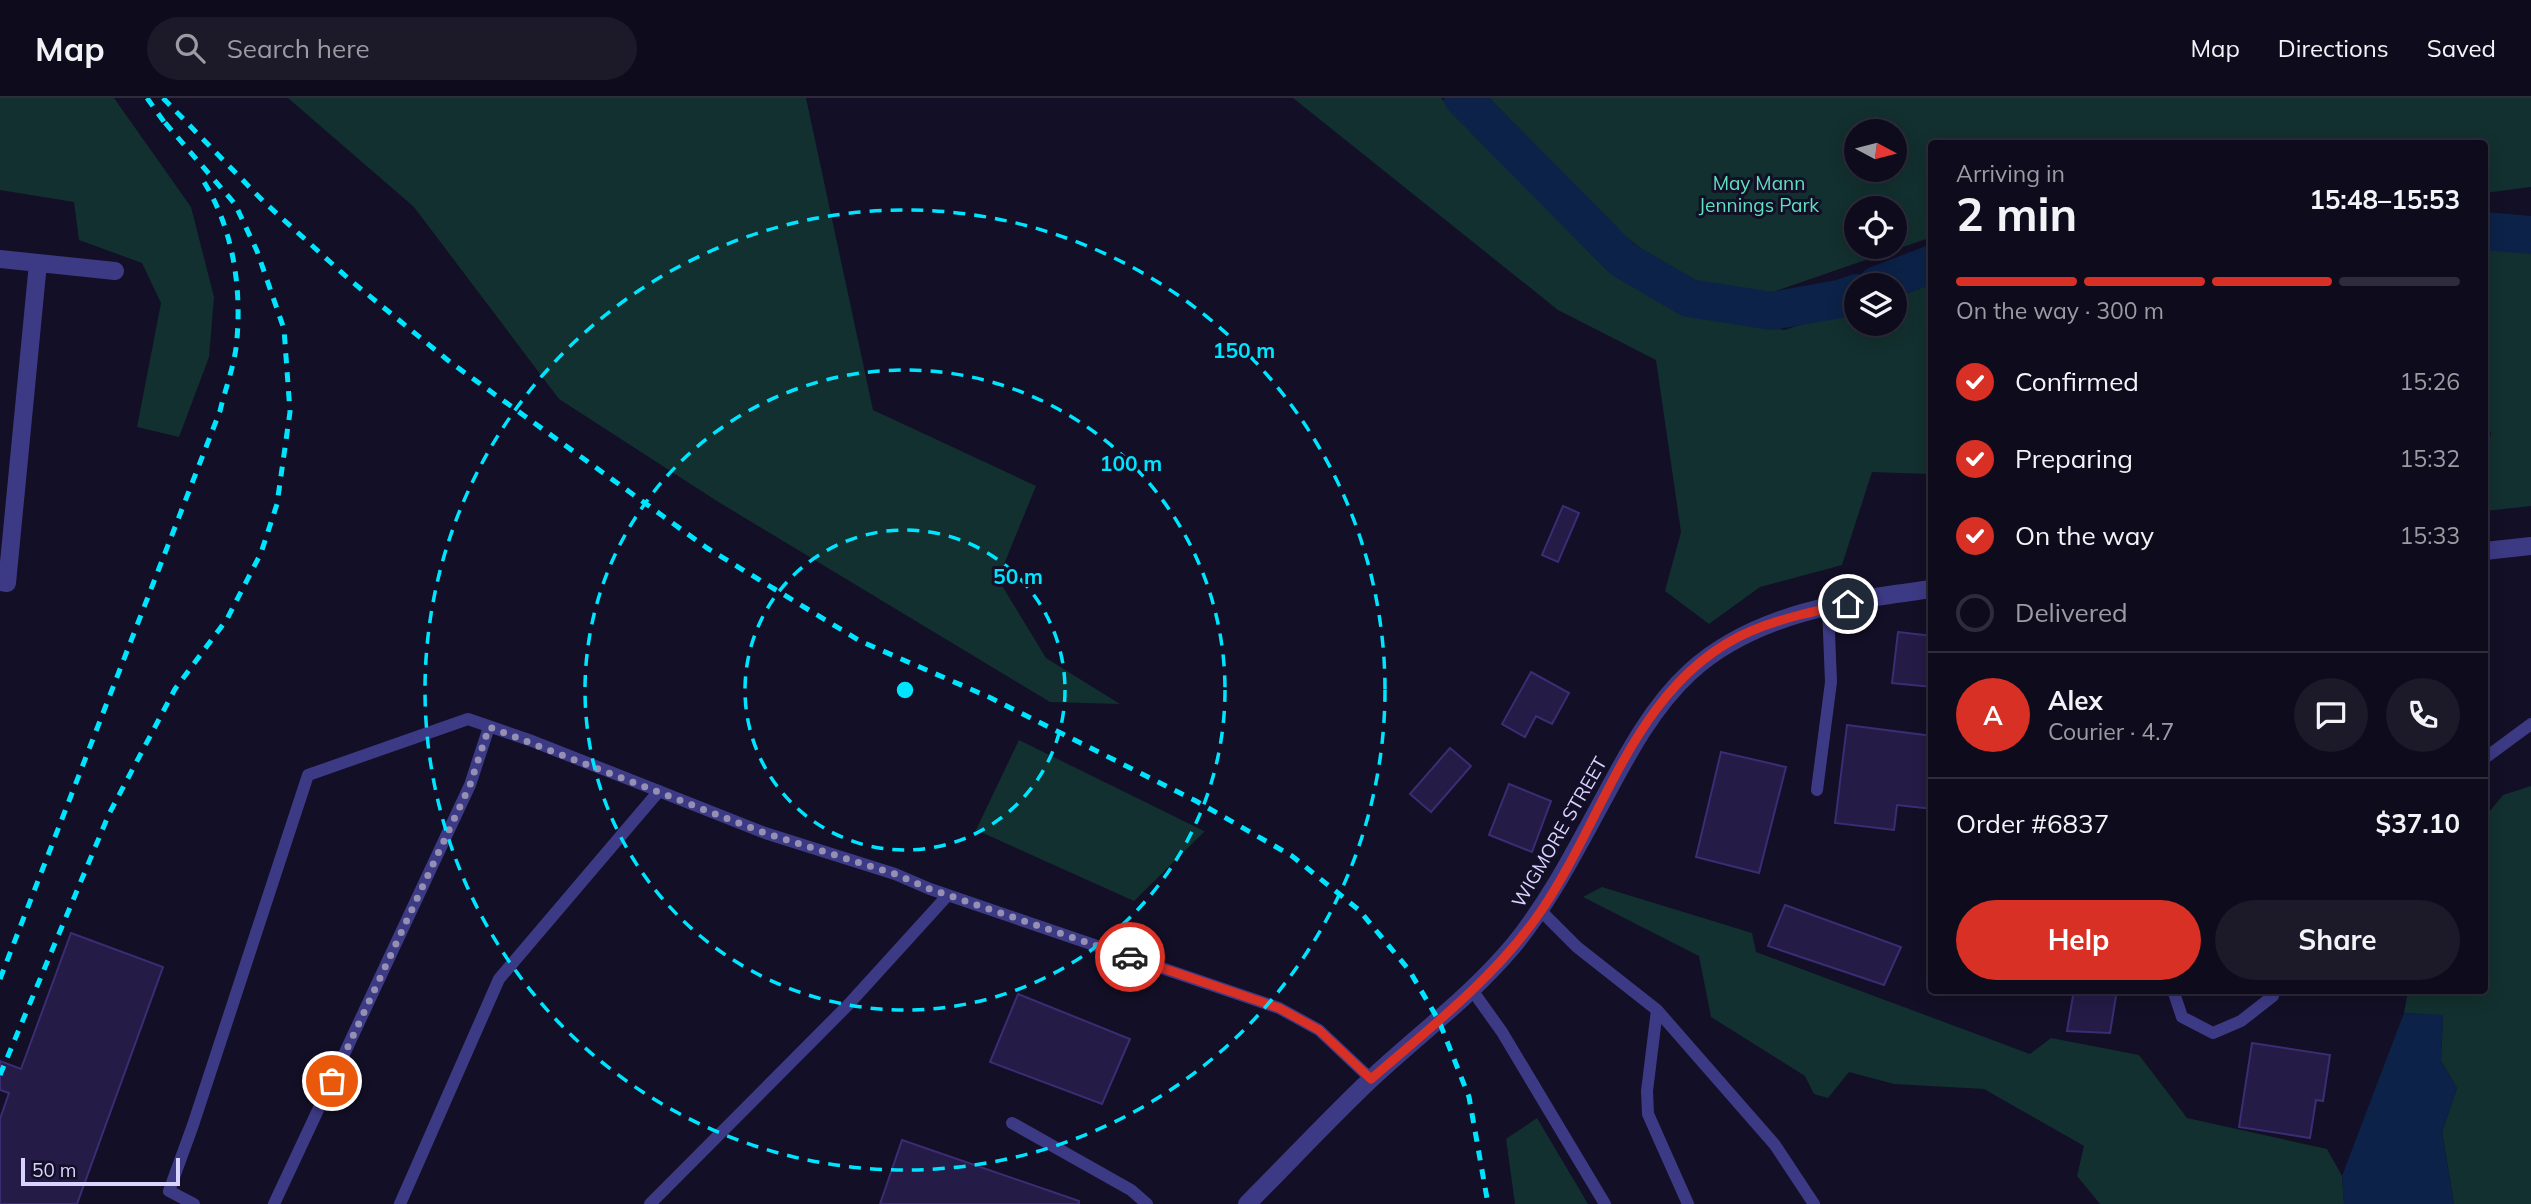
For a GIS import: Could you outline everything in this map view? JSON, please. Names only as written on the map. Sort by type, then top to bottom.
[{"type":"street","points":[[0,259],[115,271]]},
{"type":"street","points":[[4,583],[38,263]]},
{"type":"street","points":[[2488,551],[2531,546]]},
{"type":"street","name":"WIGMORE STREET","points":[[1247,1204],[1371,1079],[1472,990],[1541,911],[1625,759],[1656,710],[1689,672],[1720,648],[1749,632],[1794,615],[1928,590]]},
{"type":"lane","points":[[1817,790],[1831,682],[1828,608]]},
{"type":"lane","points":[[194,1204],[169,1191],[194,1125],[308,775],[468,719],[765,833],[895,874],[948,895],[1279,1008],[1319,1030],[1371,1079]]},
{"type":"lane","points":[[2488,756],[2531,724]]},
{"type":"lane","points":[[274,1204],[464,797],[489,727]]},
{"type":"lane","points":[[400,1204],[499,979],[659,791]]},
{"type":"lane","points":[[650,1204],[848,1005],[948,895]]},
{"type":"lane","points":[[1541,911],[1577,947],[1657,1010],[1775,1145],[1814,1204]]},
{"type":"lane","points":[[1472,990],[1502,1032],[1605,1204]]},
{"type":"lane","points":[[2174,994],[2182,1017],[2213,1033],[2241,1021],[2273,996]]},
{"type":"lane","points":[[1657,1010],[1647,1091],[1648,1114],[1688,1204]]},
{"type":"lane","points":[[1012,1123],[1131,1191],[1147,1204]]},
{"type":"green space","points":[[0,98],[114,98],[191,207],[214,297],[209,357],[179,437],[137,427],[161,303],[142,263],[79,240],[74,202],[0,190]]},
{"type":"green space","points":[[288,98],[806,98],[873,410],[1036,486],[998,579],[1046,658],[1120,704],[1050,702],[720,503],[559,399],[414,207]]},
{"type":"green space","points":[[1293,98],[1441,98],[1611,268],[1689,315],[1784,330],[1844,311],[1844,336],[1907,336],[1907,290],[1928,283],[1928,474],[1872,472],[1842,565],[1760,587],[1709,624],[1665,591],[1681,532],[1656,360],[1558,310]]},
{"type":"green space","name":"May Mann Jennings Park","points":[[1482,98],[2531,98],[2531,187],[2488,193],[2488,140],[1928,140],[1928,238],[1907,246],[1907,196],[1844,196],[1844,259],[1868,259],[1770,293],[1685,282],[1584,205]]},
{"type":"green space","points":[[2488,247],[2531,253],[2531,506],[2488,511],[2488,448],[2491,433],[2488,426]]},
{"type":"green space","points":[[1019,740],[1205,831],[1134,901],[976,830]]},
{"type":"green space","points":[[2531,786],[2531,1204],[2454,1204],[2442,1132],[2457,1088],[2441,1061],[2443,1016],[2404,1013],[2407,994],[2488,994],[2488,813],[2503,795]]},
{"type":"green space","points":[[1602,887],[1752,933],[1756,952],[2030,1054],[2051,1038],[2139,1055],[2187,1118],[2327,1149],[2342,1176],[2344,1204],[2100,1204],[2077,1176],[2084,1146],[1984,1089],[1894,1084],[1849,1072],[1828,1098],[1814,1094],[1805,1076],[1711,1017],[1699,956],[1583,897]]},
{"type":"green space","points":[[1537,1118],[1588,1204],[1515,1204],[1506,1139]]},
{"type":"water","points":[[2404,1013],[2443,1015],[2441,1061],[2457,1088],[2442,1132],[2454,1204],[2344,1204],[2342,1176]]},
{"type":"building","points":[[1563,506],[1579,513],[1558,562],[1542,555]]},
{"type":"building","points":[[1898,632],[1928,636],[1928,687],[1892,683]]},
{"type":"building","points":[[1531,672],[1569,693],[1552,724],[1536,716],[1525,737],[1502,724]]},
{"type":"building","points":[[1847,725],[1928,735],[1928,809],[1897,805],[1894,830],[1835,823]]},
{"type":"building","points":[[1450,748],[1471,766],[1431,812],[1410,794]]},
{"type":"building","points":[[1721,752],[1786,767],[1759,873],[1696,857]]},
{"type":"building","points":[[1509,784],[1551,801],[1532,852],[1489,835]]},
{"type":"building","points":[[1785,905],[1901,947],[1884,985],[1768,946]]},
{"type":"building","points":[[71,933],[163,967],[77,1204],[0,1204],[0,1119],[9,1093],[0,1090],[0,1061],[21,1069]]},
{"type":"building","points":[[1018,994],[1130,1039],[1102,1104],[990,1062]]},
{"type":"building","points":[[2073,994],[2116,994],[2110,1033],[2067,1031]]},
{"type":"building","points":[[2252,1043],[2330,1055],[2323,1101],[2316,1100],[2310,1138],[2239,1127]]},
{"type":"building","points":[[902,1140],[1079,1201],[1079,1204],[880,1204]]},
{"type":"waterway","points":[[1463,98],[1622,259],[1689,298],[1772,311],[1844,297]]},
{"type":"waterway","points":[[2488,231],[2531,235]]},
{"type":"waterway","points":[[1907,274],[1928,266]]},
{"type":"railway","points":[[147,98],[167,126]]},
{"type":"railway","points":[[163,98],[264,202],[350,280],[450,362],[707,548],[860,641],[991,698],[1196,801],[1292,856],[1359,910],[1409,970],[1439,1021],[1469,1097],[1488,1204]]},
{"type":"railway","points":[[0,1075],[109,814],[175,689],[227,619],[261,553],[277,504],[290,412],[284,329],[257,251],[235,204],[161,118]]},
{"type":"railway","points":[[0,979],[220,411],[233,364],[238,326],[233,258],[221,215],[200,176]]},
{"type":"way so far","points":[[332,1081],[470,785],[489,727],[532,741],[765,833],[895,874],[930,889],[1130,957]]},
{"type":"route","points":[[1130,957],[1279,1008],[1319,1030],[1371,1079],[1484,980],[1541,911],[1625,759],[1656,710],[1689,672],[1720,648],[1749,632],[1794,615],[1848,604]]}]
